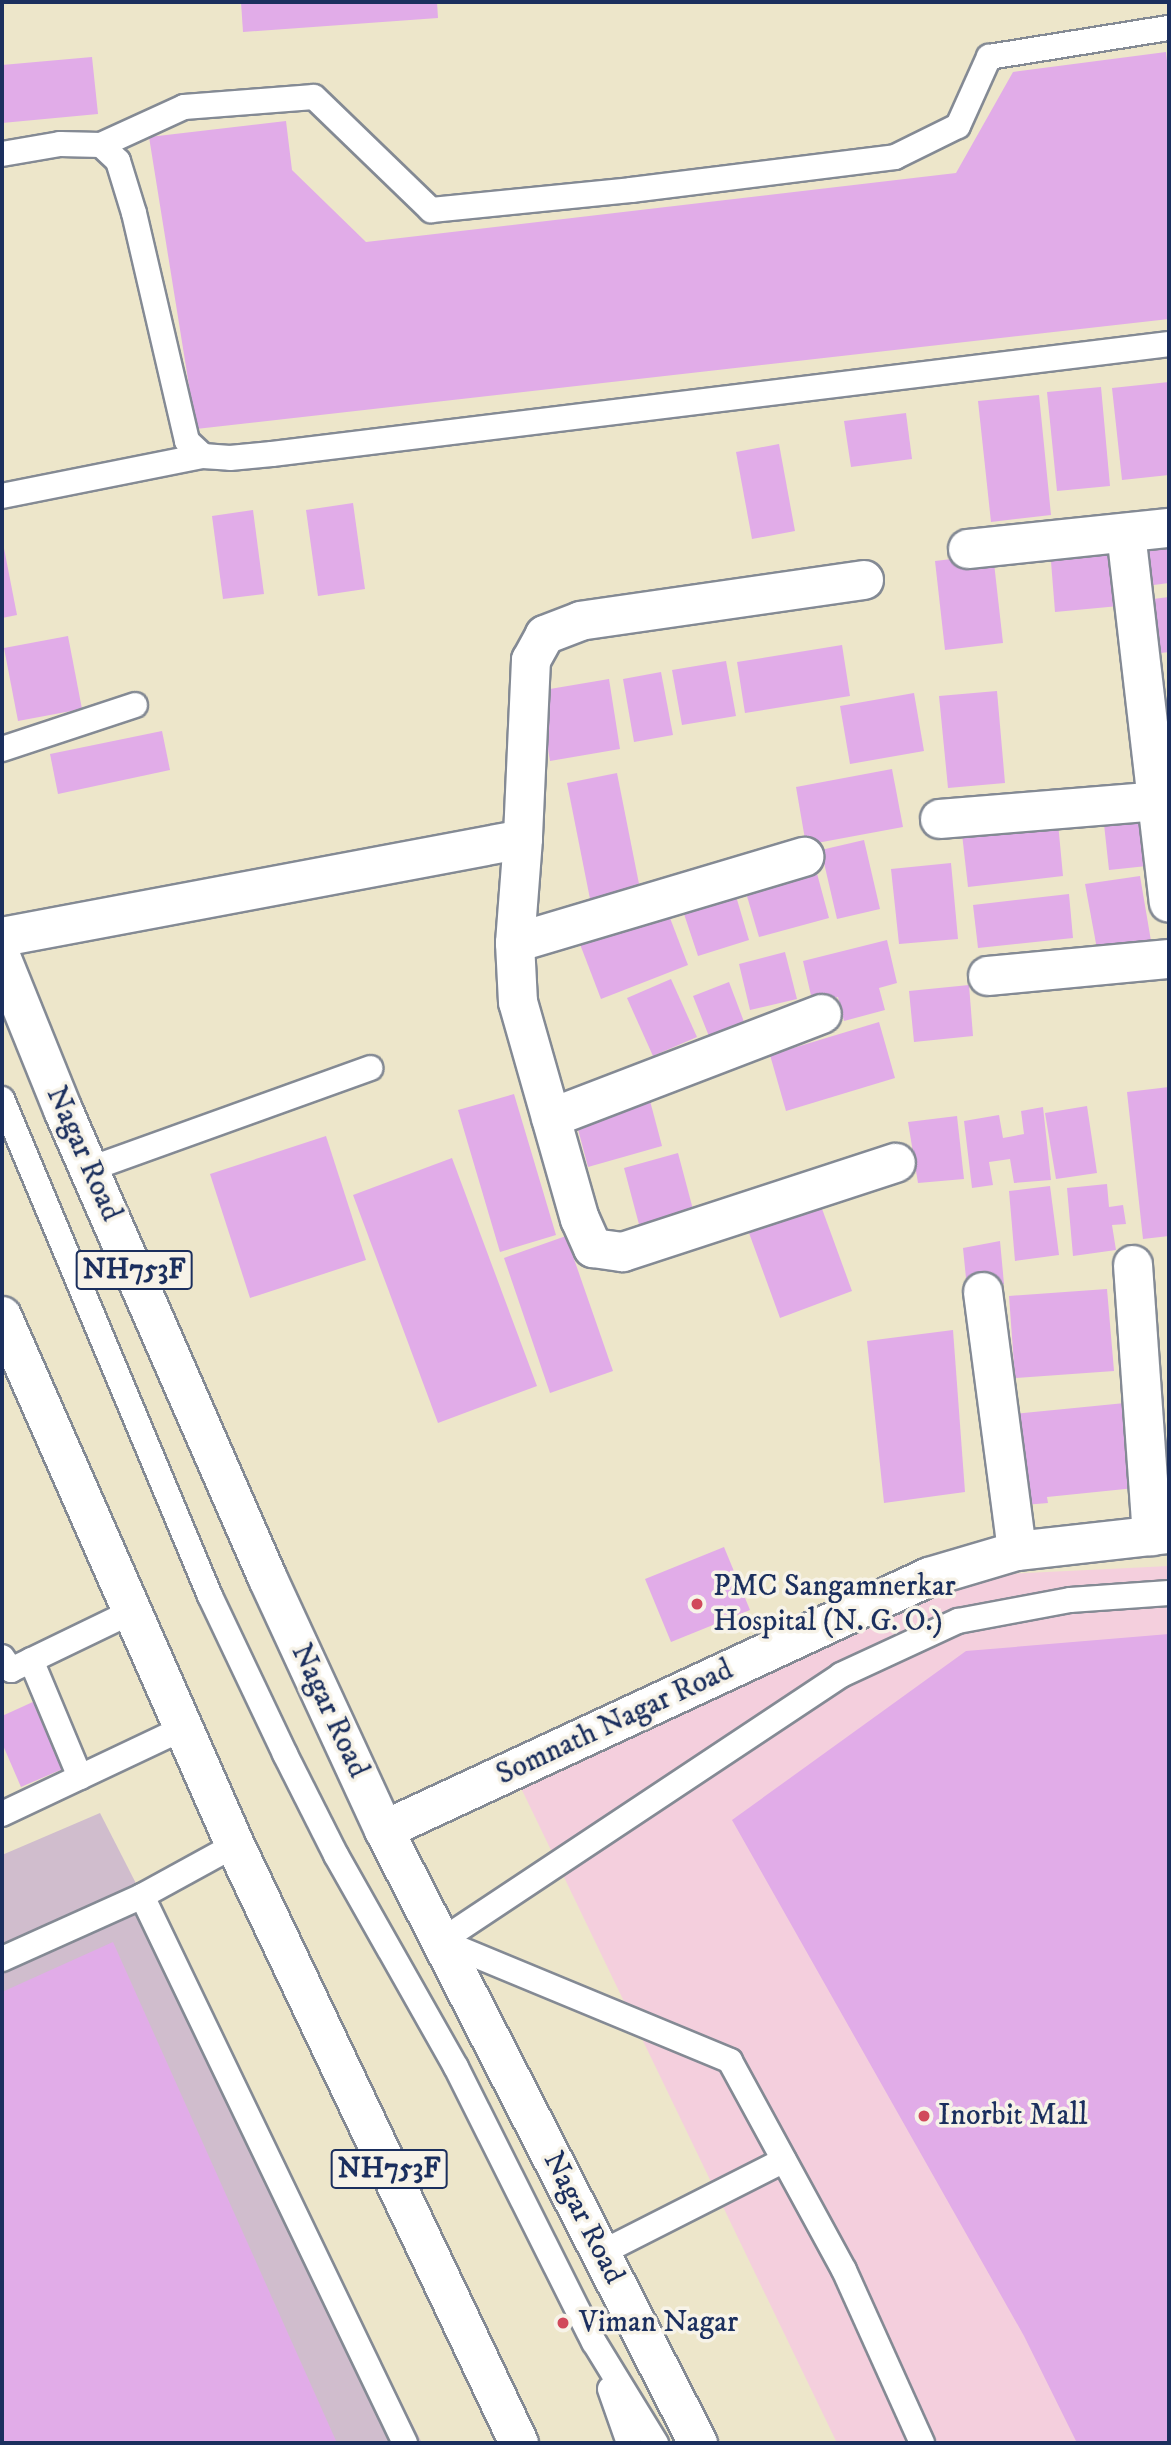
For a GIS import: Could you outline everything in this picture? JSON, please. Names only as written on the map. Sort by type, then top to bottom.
[{"type":"main road","points":[[968,550],[1169,528]]},
{"type":"main road","points":[[1126,533],[1163,801],[1169,903]]},
{"type":"main road","points":[[864,580],[581,621],[545,635],[531,660],[523,839],[515,943],[518,1002],[580,1219],[593,1248],[623,1252],[896,1163]]},
{"type":"main road","points":[[940,819],[1163,801]]},
{"type":"main road","points":[[2,937],[523,839]]},
{"type":"main road","points":[[515,943],[804,857]]},
{"type":"main road","points":[[988,976],[1169,959]]},
{"type":"main road","name":"Nagar Road","points":[[2,960],[90,1170],[268,1578],[384,1830],[698,2443]]},
{"type":"main road","points":[[551,1118],[822,1014]]},
{"type":"main road","points":[[1133,1265],[1161,1535]]},
{"type":"main road","points":[[983,1292],[1017,1551]]},
{"type":"main road","name":"NH753F","points":[[2,1316],[235,1845],[519,2443]]},
{"type":"main road","name":"Somnath Nagar Road","points":[[384,1830],[929,1577],[1017,1551],[1161,1535]]},
{"type":"lane","points":[[2,154],[60,144],[101,145],[184,107],[314,97],[431,210],[631,190],[895,157],[958,126],[989,57],[1169,28]]},
{"type":"lane","points":[[101,145],[118,161],[127,183],[187,441],[203,456]]},
{"type":"lane","points":[[2,496],[203,456],[230,458],[285,452],[1169,344]]},
{"type":"lane","points":[[2,750],[135,705]]},
{"type":"lane","points":[[90,1170],[370,1068]]},
{"type":"lane","points":[[2,1099],[210,1596],[285,1754],[336,1855],[456,2067],[594,2342],[656,2443]]},
{"type":"lane","points":[[441,1941],[841,1675],[958,1620],[1070,1600],[1169,1593]]},
{"type":"lane","points":[[2,1657],[11,1670],[131,1612]]},
{"type":"lane","points":[[31,1660],[80,1777]]},
{"type":"lane","points":[[2,1814],[182,1729]]},
{"type":"lane","points":[[2,1959],[142,1896],[235,1845]]},
{"type":"lane","points":[[142,1896],[405,2443]]},
{"type":"lane","points":[[441,1941],[730,2061],[844,2270],[922,2443]]},
{"type":"lane","points":[[601,2253],[784,2160]]},
{"type":"lane","points":[[594,2342],[629,2443]]},
{"type":"shaded area","name":"Inorbit Mall","points":[[1169,1566],[1169,2443],[837,2443],[521,1788],[967,1576]]},
{"type":"shaded area","points":[[100,1813],[422,2443],[2,2443],[2,1855]]},
{"type":"building","points":[[241,2],[437,2],[438,18],[243,32]]},
{"type":"building","points":[[1166,52],[1169,78],[1169,319],[196,429],[149,137],[286,121],[292,170],[366,242],[956,173],[1013,72]]},
{"type":"building","points":[[92,57],[98,114],[2,123],[2,65]]},
{"type":"building","points":[[1169,382],[1169,475],[1122,480],[1112,388]]},
{"type":"building","points":[[1101,387],[1110,486],[1057,491],[1047,392]]},
{"type":"building","points":[[1039,395],[1051,515],[991,522],[978,401]]},
{"type":"building","points":[[906,413],[912,459],[851,467],[844,421]]},
{"type":"building","points":[[779,444],[795,531],[752,539],[736,452]]},
{"type":"building","points":[[353,503],[365,589],[318,596],[306,510]]},
{"type":"building","points":[[253,510],[264,594],[223,599],[212,516]]},
{"type":"building","points":[[1169,530],[1169,583],[1138,587],[1130,535]]},
{"type":"building","points":[[2,538],[17,615],[2,618]]},
{"type":"building","points":[[1113,543],[1119,606],[1055,612],[1050,549]]},
{"type":"building","points":[[993,554],[1003,643],[945,650],[935,561]]},
{"type":"building","points":[[1169,597],[1169,652],[1144,655],[1137,601]]},
{"type":"building","points":[[68,636],[82,709],[18,721],[4,648]]},
{"type":"building","points":[[842,645],[850,696],[745,713],[737,662]]},
{"type":"building","points":[[726,661],[736,716],[682,725],[672,670]]},
{"type":"building","points":[[661,672],[673,735],[634,742],[623,679]]},
{"type":"building","points":[[609,679],[620,749],[550,761],[538,691]]},
{"type":"building","points":[[997,691],[1005,783],[948,788],[939,696]]},
{"type":"building","points":[[914,693],[924,751],[850,764],[840,706]]},
{"type":"building","points":[[162,731],[170,770],[58,794],[50,754]]},
{"type":"building","points":[[892,769],[903,827],[806,845],[796,787]]},
{"type":"building","points":[[617,773],[641,894],[591,904],[567,783]]},
{"type":"building","points":[[1142,820],[1147,866],[1109,870],[1104,824]]},
{"type":"building","points":[[1058,823],[1063,876],[968,887],[962,834]]},
{"type":"building","points":[[864,840],[880,909],[837,919],[821,850]]},
{"type":"building","points":[[951,863],[958,939],[899,944],[891,869]]},
{"type":"building","points":[[815,866],[829,918],[759,937],[744,886]]},
{"type":"building","points":[[1140,876],[1151,941],[1097,949],[1085,884]]},
{"type":"building","points":[[733,886],[749,940],[698,956],[680,902]]},
{"type":"building","points":[[1069,894],[1073,938],[978,948],[973,905]]},
{"type":"building","points":[[665,905],[688,965],[601,999],[578,939]]},
{"type":"building","points":[[887,940],[897,983],[879,988],[885,1010],[844,1021],[838,997],[813,1004],[803,961]]},
{"type":"building","points":[[785,952],[797,999],[750,1010],[739,964]]},
{"type":"building","points":[[671,979],[697,1037],[653,1056],[627,998]]},
{"type":"building","points":[[729,982],[749,1035],[714,1049],[693,996]]},
{"type":"building","points":[[969,985],[973,1036],[914,1042],[909,991]]},
{"type":"building","points":[[879,1022],[895,1078],[786,1111],[770,1055]]},
{"type":"building","points":[[1169,1087],[1169,1236],[1143,1239],[1127,1092]]},
{"type":"building","points":[[514,1094],[556,1235],[500,1252],[458,1110]]},
{"type":"building","points":[[649,1097],[662,1146],[588,1167],[575,1118]]},
{"type":"building","points":[[1087,1106],[1097,1173],[1056,1179],[1045,1113]]},
{"type":"building","points":[[1043,1107],[1051,1180],[1014,1183],[1010,1159],[989,1162],[993,1185],[972,1188],[964,1121],[999,1115],[1003,1138],[1024,1134],[1021,1111]]},
{"type":"building","points":[[957,1116],[964,1179],[918,1183],[908,1122]]},
{"type":"building","points":[[326,1136],[366,1260],[250,1298],[210,1174]]},
{"type":"building","points":[[678,1153],[695,1217],[641,1232],[624,1168]]},
{"type":"building","points":[[452,1158],[537,1386],[438,1423],[353,1195]]},
{"type":"building","points":[[1107,1184],[1109,1207],[1123,1205],[1126,1224],[1112,1225],[1116,1250],[1073,1256],[1067,1188]]},
{"type":"building","points":[[1050,1186],[1059,1255],[1015,1261],[1009,1191]]},
{"type":"building","points":[[821,1206],[852,1291],[780,1318],[749,1233]]},
{"type":"building","points":[[566,1236],[613,1371],[550,1393],[504,1258]]},
{"type":"building","points":[[1000,1241],[1004,1284],[967,1288],[963,1248]]},
{"type":"building","points":[[1107,1289],[1114,1371],[1015,1378],[1009,1296]]},
{"type":"building","points":[[953,1330],[965,1492],[884,1503],[867,1341]]},
{"type":"building","points":[[1125,1403],[1135,1488],[1047,1497],[1048,1503],[1024,1505],[1014,1414]]},
{"type":"building","points":[[724,1547],[750,1610],[671,1642],[645,1579]]},
{"type":"building","points":[[1169,1634],[1169,2443],[1077,2443],[1024,2336],[732,1820],[966,1651]]},
{"type":"building","points":[[35,1701],[65,1768],[21,1787],[2,1743],[2,1716]]},
{"type":"building","points":[[113,1942],[337,2443],[2,2443],[2,1992]]},
{"type":"place","name":"PMC Sangamnerkar Hospital (N. G. O.)","points":[[697,1604]]},
{"type":"place","name":"Inorbit Mall","points":[[924,2116]]},
{"type":"place","name":"Viman Nagar","points":[[563,2323]]}]
